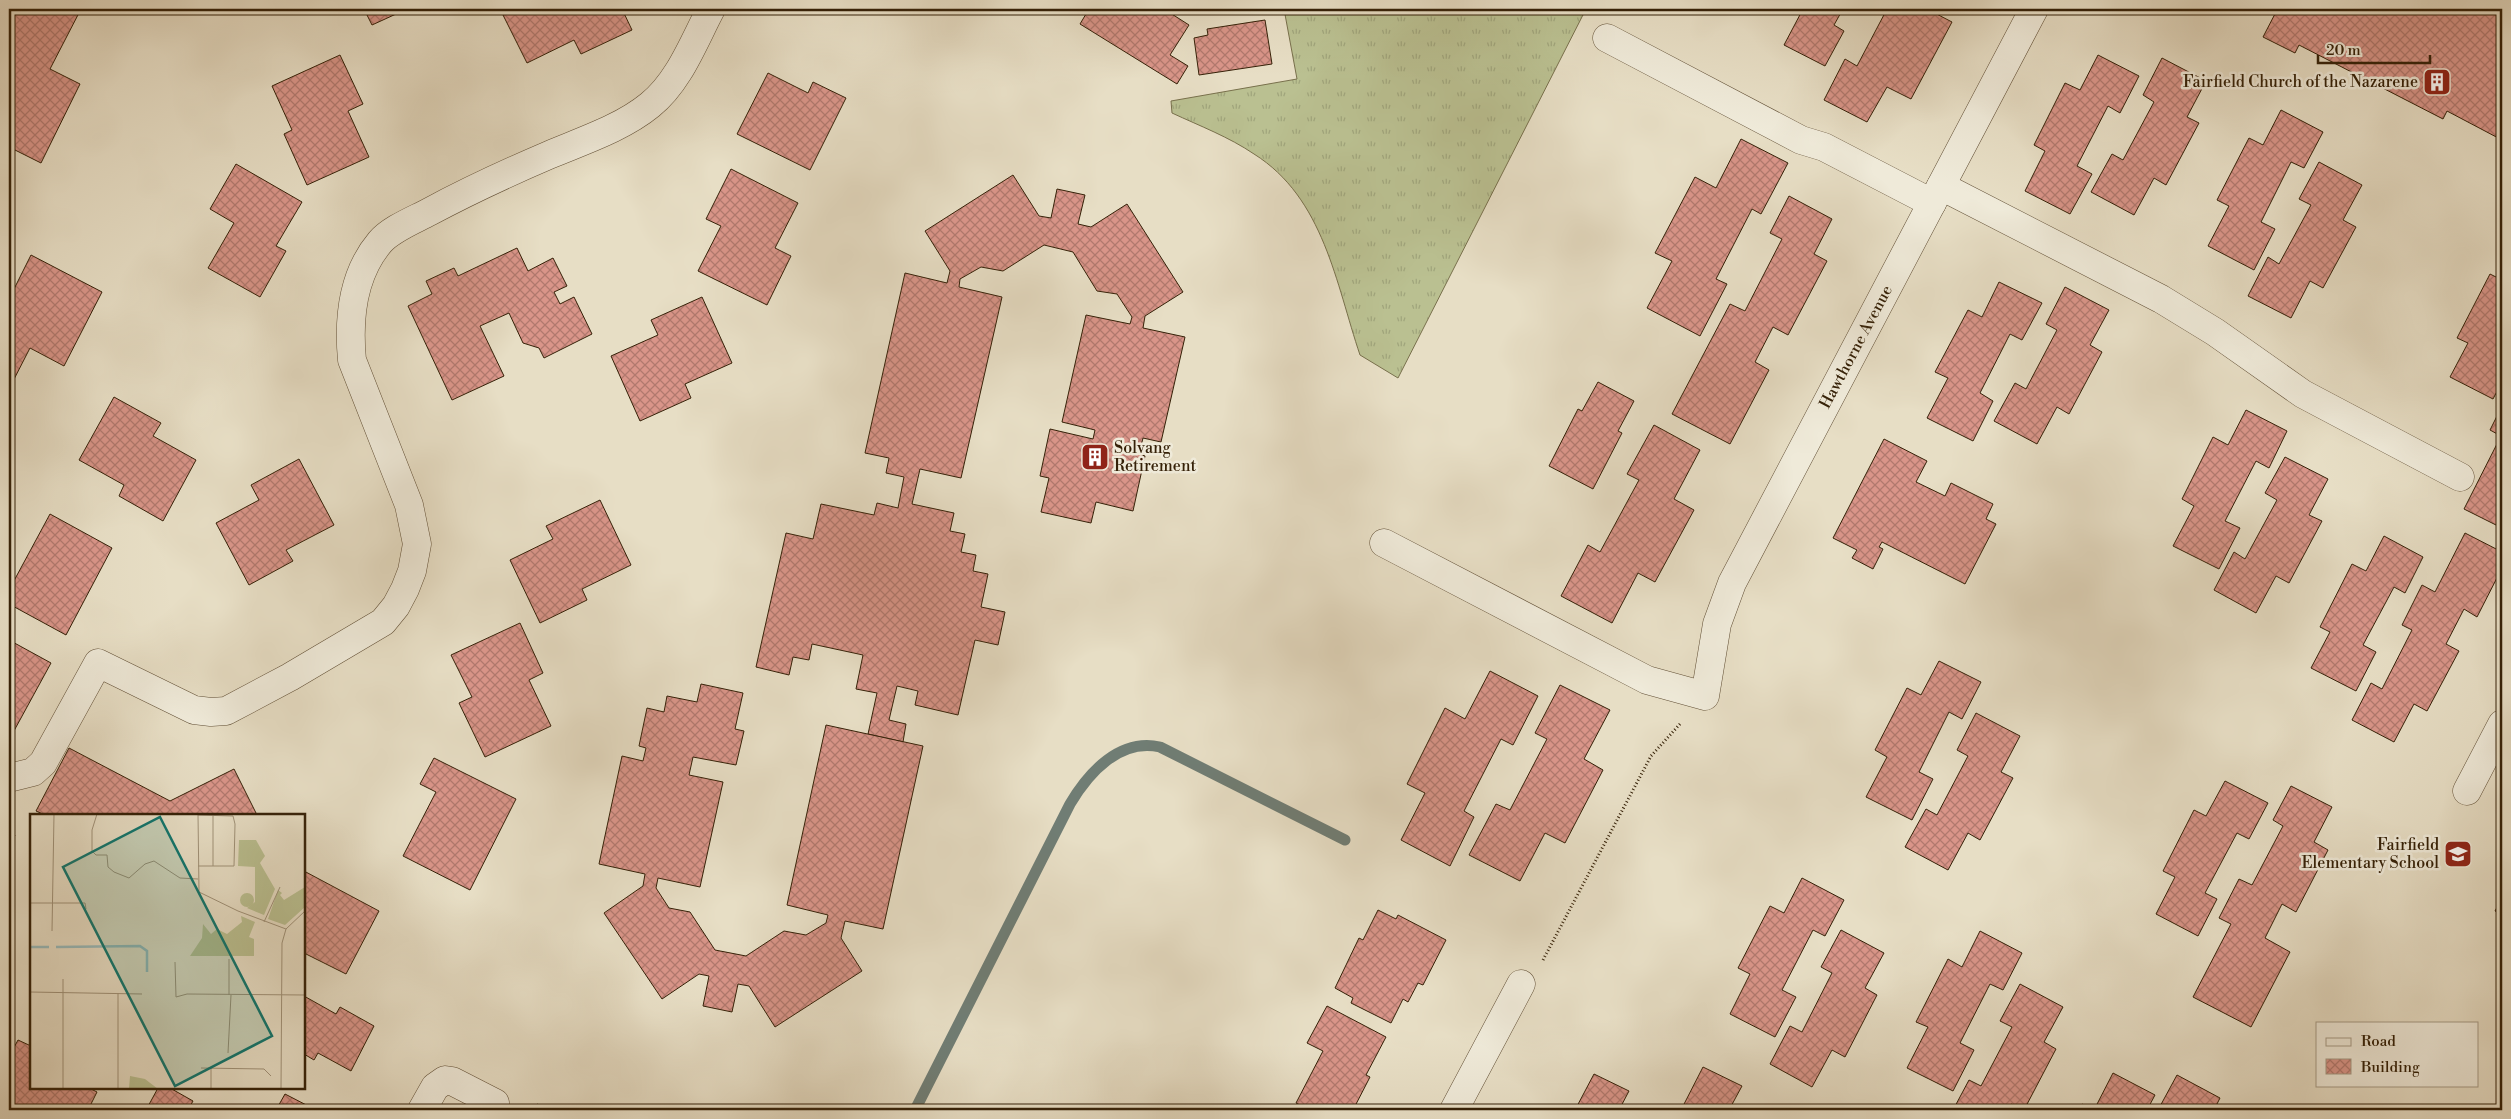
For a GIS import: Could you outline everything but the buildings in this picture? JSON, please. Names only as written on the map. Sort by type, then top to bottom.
[{"type":"street","points":[[9,778],[33,772],[43,763],[98,663],[194,710],[226,711],[290,677],[383,622],[396,606],[405,589],[412,571],[417,544],[408,506],[352,360],[350,339],[353,302],[355,288],[366,261],[382,240],[407,223],[482,183],[628,120],[652,104],[675,76],[711,9]]},
{"type":"street","name":"Hawthorne Avenue","points":[[1705,696],[1716,624],[1732,583],[2034,9]]},
{"type":"street","points":[[1607,38],[1801,140],[1936,194],[2161,299],[2215,332],[2303,394],[2460,477]]},
{"type":"street","points":[[1384,543],[1647,680],[1705,696]]},
{"type":"street","points":[[2467,791],[2502,724]]},
{"type":"street","points":[[1454,1110],[1521,984]]},
{"type":"street","points":[[422,1110],[435,1087],[445,1080],[452,1081],[495,1103]]},
{"type":"path","points":[[1521,984],[1538,969],[1652,756],[1705,696]]},
{"type":"green space","points":[[1284,9],[1586,9],[1398,378],[1360,355],[1324,244],[1312,218],[1297,194],[1278,172],[1254,154],[1224,137],[1172,113],[1171,101],[1297,79]]},
{"type":"waterway","points":[[915,1110],[1070,804],[1086,780],[1107,760],[1132,748],[1145,746],[1160,747],[1345,840]]},
{"type":"place","name":"Fairfield Church of the Nazarene","points":[[2437,82]]},
{"type":"place","name":"Solvang Retirement","points":[[1095,457]]},
{"type":"place","name":"Fairfield Elementary School","points":[[2458,854]]}]
